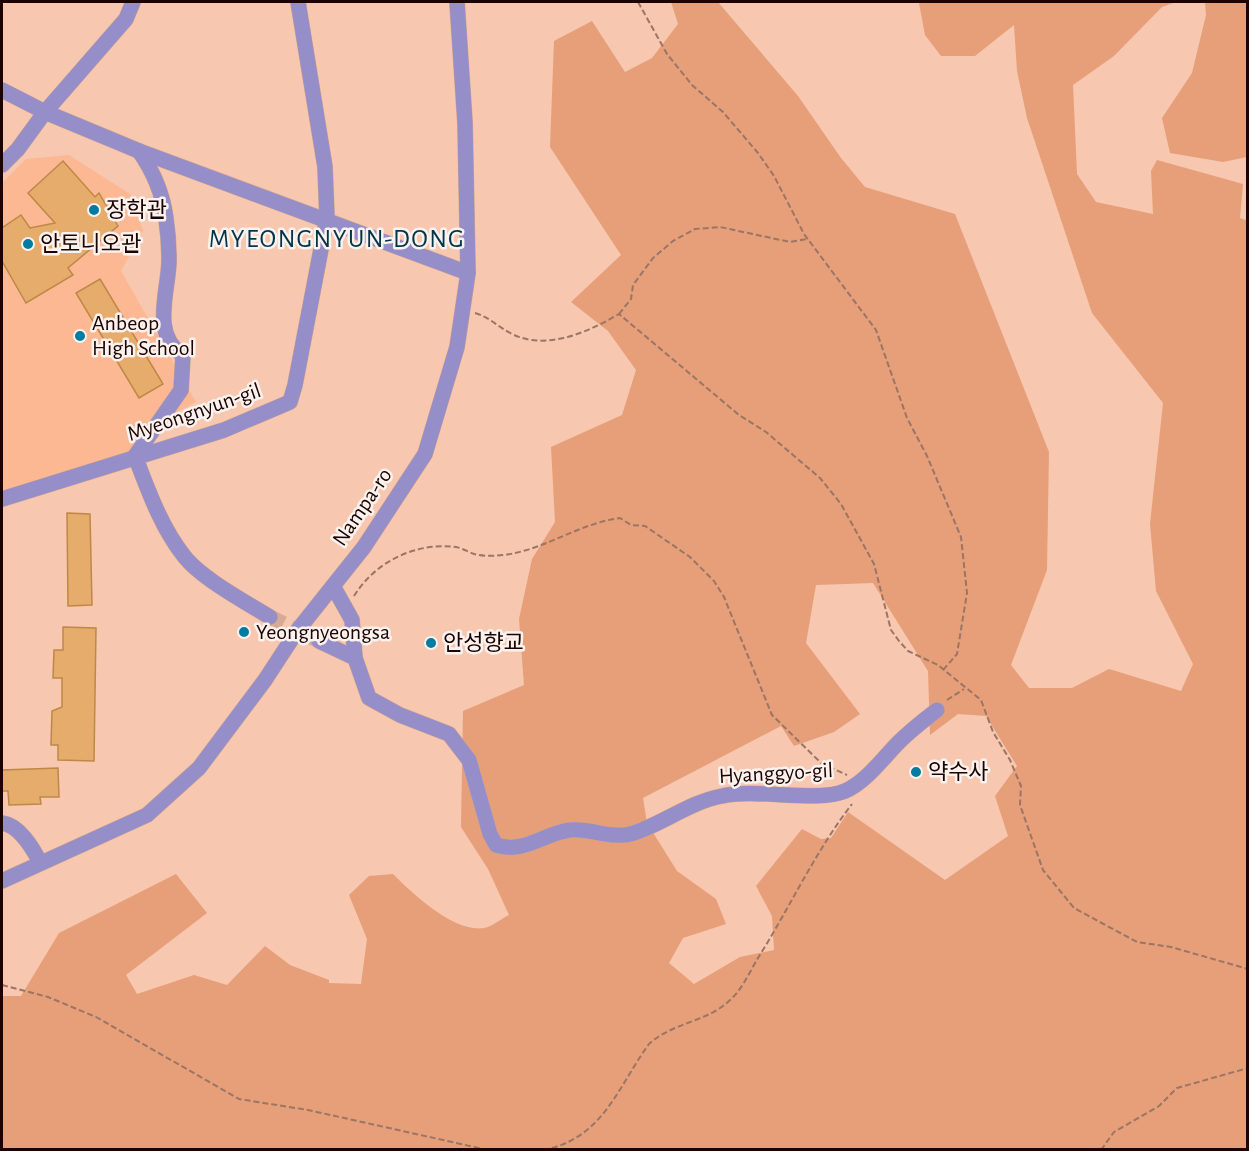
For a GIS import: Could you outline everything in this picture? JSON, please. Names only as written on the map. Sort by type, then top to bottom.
[{"type":"street","points":[[2,165],[18,149],[45,112],[126,19],[133,2]]},
{"type":"street","name":"Myeongnyun-gil","points":[[2,499],[224,430],[290,402],[327,219],[325,167],[298,2]]},
{"type":"street","name":"Nampa-ro","points":[[2,880],[147,815],[199,768],[265,680],[297,631],[364,546],[425,454],[457,346],[468,273],[465,123],[457,2]]},
{"type":"street","points":[[2,90],[45,112],[139,151],[468,273]]},
{"type":"street","points":[[139,151],[148,163],[161,193],[169,261],[162,312],[167,332],[177,351],[183,355],[182,390],[135,456],[151,500],[184,557],[228,592],[270,617]]},
{"type":"street","points":[[319,641],[355,658],[352,620],[333,586]]},
{"type":"street","name":"Hyanggyo-gil","points":[[355,658],[369,698],[400,715],[449,734],[469,759],[490,834],[496,845],[506,848],[522,848],[569,830],[594,831],[615,836],[633,833],[696,803],[722,795],[753,792],[816,796],[845,791],[862,778],[916,726],[937,710]]},
{"type":"street","points":[[2,823],[9,824],[30,844],[40,862]]},
{"type":"path","points":[[638,2],[667,54],[692,85],[723,112],[774,176],[808,239],[876,330],[908,418],[927,456],[961,537],[967,593],[957,654],[944,670]]},
{"type":"path","points":[[463,309],[492,319],[513,334],[534,339],[556,340],[619,314],[631,299],[633,285],[653,258],[673,242],[695,229],[720,227],[790,242],[808,239]]},
{"type":"path","points":[[619,314],[820,478],[854,524],[874,564],[891,630],[909,651],[944,670],[964,689],[981,700],[993,732],[1010,760],[1021,786],[1020,805],[1043,870],[1074,908],[1137,942],[1171,947],[1248,969]]},
{"type":"path","points":[[346,610],[362,583],[377,568],[395,557],[433,547],[458,548],[476,554],[515,553],[556,539],[576,528],[620,518],[631,525],[645,526],[690,556],[714,581],[724,597],[772,715],[821,764],[852,777],[862,778],[853,802],[829,834],[782,919],[731,1000],[716,1011],[659,1035],[635,1064],[590,1130],[556,1147],[543,1149]]},
{"type":"path","points":[[937,710],[964,689]]},
{"type":"path","points":[[2,985],[48,997],[96,1017],[239,1099],[300,1109],[488,1149]]},
{"type":"path","points":[[1101,1149],[1114,1132],[1159,1107],[1177,1088],[1248,1068]]},
{"type":"shaded area","points":[[671,2],[718,2],[798,96],[841,158],[865,187],[955,214],[1049,452],[1047,570],[1011,665],[1029,688],[1072,688],[1109,669],[1181,691],[1193,664],[1156,591],[1150,524],[1163,403],[1092,313],[1027,118],[1017,71],[1014,25],[975,56],[941,56],[925,35],[919,3],[1176,2],[1162,7],[1114,56],[1073,85],[1077,174],[1096,202],[1153,214],[1151,171],[1157,160],[1243,184],[1240,218],[1248,221],[1247,1149],[2,1150],[2,996],[21,996],[59,933],[176,874],[207,913],[126,975],[137,994],[194,975],[227,985],[265,946],[290,965],[329,980],[329,983],[361,984],[367,939],[349,895],[369,876],[393,874],[434,910],[472,928],[487,927],[509,915],[488,869],[461,827],[463,711],[524,685],[519,619],[532,559],[555,522],[551,447],[622,415],[636,370],[608,331],[571,302],[621,255],[550,147],[554,41],[592,21],[625,72],[652,58],[678,24]],"holes":[[[873,583],[928,671],[930,735],[958,714],[986,716],[1017,766],[995,796],[1008,836],[945,880],[848,812],[831,838],[821,839],[802,829],[756,886],[772,916],[774,950],[740,957],[694,984],[669,963],[683,938],[726,924],[716,899],[677,871],[647,823],[643,798],[781,726],[794,746],[834,732],[860,714],[806,643],[816,585]]]},
{"type":"shaded area","points":[[1205,2],[1247,2],[1247,157],[1223,162],[1170,153],[1162,118],[1192,73],[1206,15]]},
{"type":"shaded area","name":"Anbeop High School","points":[[69,155],[130,194],[143,231],[121,271],[196,402],[168,417],[134,453],[2,499],[2,183],[26,159]]},
{"type":"building","points":[[63,161],[95,197],[99,193],[118,226],[68,268],[73,275],[26,303],[2,261],[2,228],[21,215],[30,228],[55,223],[28,193]]},
{"type":"building","points":[[100,279],[163,384],[139,398],[76,293]]},
{"type":"building","points":[[67,513],[90,514],[92,605],[68,606]]},
{"type":"building","points":[[63,627],[96,628],[94,761],[58,760],[58,745],[51,745],[52,711],[62,707],[62,678],[53,678],[54,650],[63,650]]},
{"type":"building","points":[[58,768],[59,797],[40,797],[41,804],[9,805],[8,791],[2,791],[2,770]]},
{"type":"tunnel","points":[[270,617],[319,641]]},
{"type":"place","name":"장학관","points":[[94,210]]},
{"type":"place","name":"안토니오관","points":[[28,244]]},
{"type":"place","name":"Anbeop High School","points":[[80,336]]},
{"type":"place","name":"Yeongnyeongsa","points":[[244,632]]},
{"type":"place","name":"안성향교","points":[[431,643]]},
{"type":"place","name":"약수사","points":[[916,772]]},
{"type":"district","name":"MYEONGNYUN-DONG","points":[[337,239]]}]
